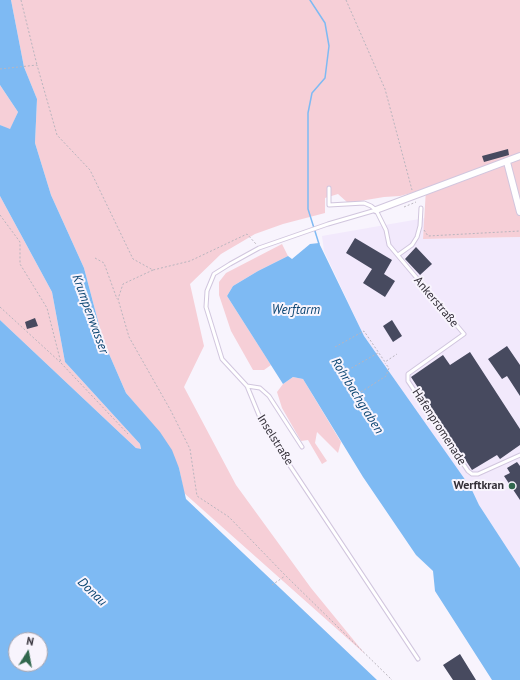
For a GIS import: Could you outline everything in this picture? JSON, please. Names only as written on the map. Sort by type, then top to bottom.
[{"type":"street","points":[[376,210],[520,156]]},
{"type":"street","points":[[507,162],[520,212]]},
{"type":"lane","points":[[329,188],[329,205],[364,203],[376,210]]},
{"type":"lane","points":[[398,256],[412,245],[417,237],[420,226],[421,208]]},
{"type":"lane","name":"Inselstraße","points":[[376,210],[328,224],[259,248],[214,274],[207,291],[206,307],[209,322],[222,359],[247,386],[263,425],[418,660]]},
{"type":"lane","name":"Ankerstraße","points":[[376,210],[386,230],[389,245],[464,334],[408,374]]},
{"type":"lane","name":"Hafenpromenade","points":[[408,374],[408,381],[468,471],[472,474],[478,474],[520,455]]},
{"type":"lane","points":[[247,386],[260,388],[269,396],[302,447]]},
{"type":"path","points":[[21,0],[57,136],[90,170],[133,258],[153,270]]},
{"type":"path","points":[[346,0],[385,90],[414,197]]},
{"type":"path","points":[[0,69],[38,65]]},
{"type":"path","points":[[0,215],[20,242],[20,264],[47,308],[61,363]]},
{"type":"path","points":[[420,226],[428,236],[520,231]]},
{"type":"path","points":[[118,299],[122,284],[153,270],[190,261],[248,234],[259,248]]},
{"type":"path","points":[[95,258],[104,263],[118,299],[129,338],[171,411],[190,449],[197,496],[229,517],[285,575],[392,680]]},
{"type":"path","points":[[0,307],[61,363],[128,434]]},
{"type":"path","points":[[335,347],[364,331],[389,368],[386,376],[361,392]]},
{"type":"path","points":[[348,370],[378,353]]},
{"type":"path","points":[[385,362],[397,354]]},
{"type":"path","points":[[272,584],[285,575]]},
{"type":"shaded area","points":[[11,0],[520,0],[520,237],[423,239],[426,189],[400,196],[348,203],[338,194],[325,198],[325,213],[283,224],[255,234],[221,254],[190,284],[204,346],[184,387],[236,485],[311,588],[365,654],[184,493],[179,468],[159,432],[126,393],[103,340],[84,268],[51,195],[35,143],[37,99],[24,67]]},
{"type":"shaded area","points":[[0,85],[18,112],[10,130],[0,125]]},
{"type":"shaded area","points":[[0,196],[52,292],[65,362],[140,444],[141,450],[136,448],[0,320]]},
{"type":"shaded area","points":[[425,218],[423,239],[520,237],[520,568],[479,505],[471,488],[364,336],[324,251],[322,236]]},
{"type":"shaded area","points":[[282,244],[288,256],[233,286],[227,296],[271,365],[264,370],[253,370],[231,331],[219,295],[219,282],[226,273]]},
{"type":"shaded area","points":[[293,377],[303,379],[341,442],[338,453],[317,432],[315,443],[327,461],[322,464],[308,440],[301,441],[282,408],[277,392],[283,384]]},
{"type":"water","points":[[0,0],[11,0],[24,67],[37,99],[35,143],[51,195],[84,268],[103,340],[126,393],[160,432],[172,450],[179,468],[186,499],[377,680],[0,680],[0,320],[136,448],[141,449],[140,444],[65,362],[52,292],[0,196],[0,125],[10,129],[18,112],[0,85]]},
{"type":"water","name":"Werftarm","points":[[319,243],[364,336],[471,488],[479,505],[520,568],[520,680],[492,680],[435,591],[433,571],[416,555],[363,477],[303,379],[293,377],[283,384],[227,296],[233,286],[258,271],[288,256],[292,259],[310,244]]},
{"type":"building","points":[[508,149],[509,155],[484,162],[482,156]]},
{"type":"building","points":[[355,238],[392,260],[384,274],[395,281],[385,297],[363,283],[372,269],[346,253]]},
{"type":"building","points":[[416,247],[432,264],[420,275],[405,259]]},
{"type":"building","points":[[35,318],[38,326],[27,329],[25,322]]},
{"type":"building","points":[[392,320],[402,336],[393,342],[383,326]]},
{"type":"building","points":[[507,346],[520,365],[520,396],[507,376],[502,379],[488,359]]},
{"type":"building","points":[[470,352],[520,429],[520,445],[500,459],[497,455],[472,470],[411,377],[443,355],[450,365]]},
{"type":"building","points":[[517,462],[520,466],[520,500],[504,476],[510,473],[507,468]]},
{"type":"building","points":[[460,654],[476,680],[453,680],[443,665]]},
{"type":"waterway","name":"Rohrbachgraben","points":[[310,0],[325,23],[329,46],[325,78],[312,93],[308,113],[308,209],[319,244]]},
{"type":"place","name":"Werftkran","points":[[512,486]]},
{"type":"water label","name":"Krumpenwasser","points":[[90,314]]},
{"type":"water label","name":"Donau","points":[[92,592]]}]
